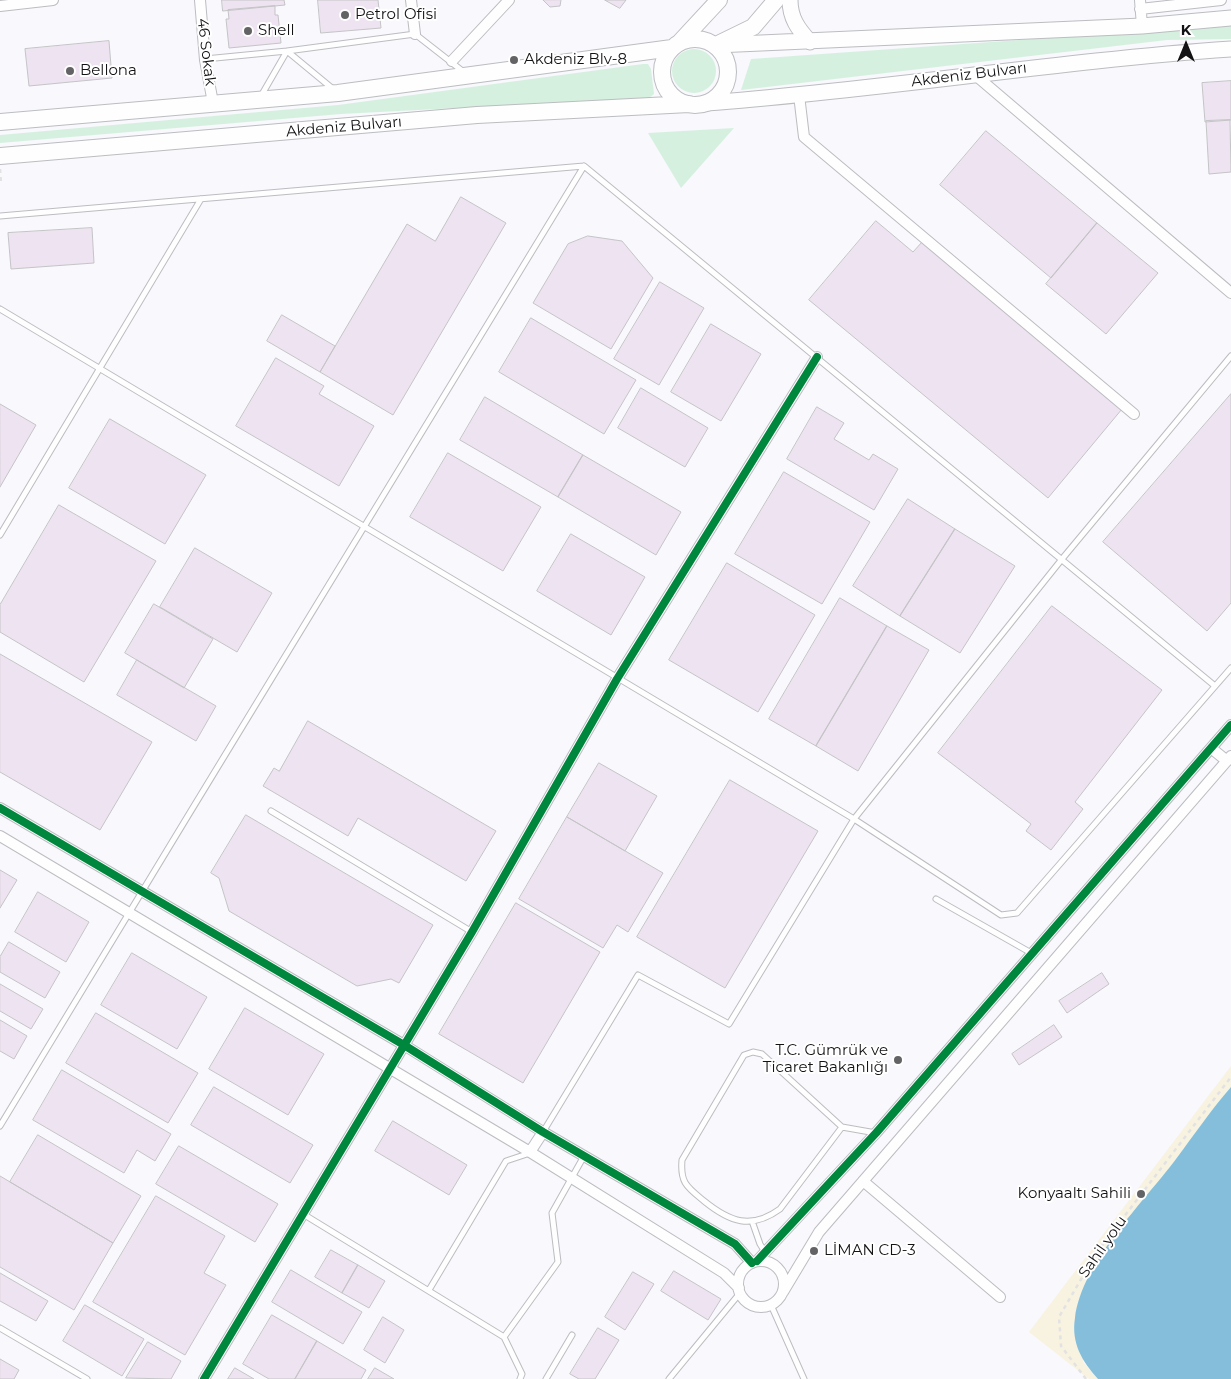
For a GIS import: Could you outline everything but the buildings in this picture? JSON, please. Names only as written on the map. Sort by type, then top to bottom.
[{"type":"main road","points":[[716,45],[726,58],[729,74],[720,95],[706,103],[689,104],[674,98],[664,82],[662,69],[664,61],[676,45],[719,0]]},
{"type":"main road","points":[[716,45],[753,26],[776,0]]},
{"type":"main road","points":[[790,0],[790,13],[796,26],[810,42]]},
{"type":"main road","points":[[0,122],[338,93],[469,76],[676,45],[698,38],[716,45],[810,42],[1142,26],[1231,18]]},
{"type":"main road","name":"Akdeniz Bulvarı","points":[[706,103],[799,95],[1160,54],[1231,49]]},
{"type":"main road","name":"Akdeniz Bulvarı","points":[[0,156],[477,115],[689,104]]},
{"type":"street","points":[[0,6],[53,0]]},
{"type":"street","name":"46 Sokak","points":[[200,0],[205,60],[213,103]]},
{"type":"street","points":[[411,0],[415,34]]},
{"type":"street","points":[[452,61],[509,0]]},
{"type":"street","points":[[1142,26],[1140,4],[1221,0]]},
{"type":"street","points":[[974,74],[1231,293]]},
{"type":"street","points":[[799,95],[804,137],[1134,414]]},
{"type":"street","points":[[204,1379],[472,932],[617,679],[817,357]]},
{"type":"street","points":[[739,1290],[741,1273],[765,1252],[876,1133],[1211,748],[1229,731]]},
{"type":"street","points":[[0,836],[530,1152],[724,1273],[750,1304],[764,1306],[771,1304],[783,1292],[819,1232],[862,1181],[1229,759],[1211,748]]},
{"type":"street","points":[[0,808],[404,1045],[543,1132],[735,1244],[755,1262],[771,1263],[781,1272],[784,1278],[783,1292]]},
{"type":"street","points":[[530,1152],[543,1132]]},
{"type":"street","points":[[862,1181],[1000,1297]]},
{"type":"lane","points":[[205,60],[415,34],[469,76]]},
{"type":"lane","points":[[287,51],[338,93]]},
{"type":"lane","points":[[260,99],[287,51]]},
{"type":"lane","points":[[0,1126],[584,166]]},
{"type":"lane","points":[[0,216],[584,166],[1215,686]]},
{"type":"lane","points":[[0,535],[201,199]]},
{"type":"lane","points":[[0,309],[854,820],[1001,915],[1017,913],[1231,668]]},
{"type":"lane","points":[[543,1132],[638,975],[729,1024],[854,820],[1062,560],[1231,356]]},
{"type":"lane","points":[[270,811],[472,932]]},
{"type":"lane","points":[[936,899],[1033,954]]},
{"type":"lane","points":[[842,1127],[780,1209],[767,1218],[738,1221],[720,1214],[686,1186],[681,1173],[682,1160],[744,1055],[753,1052],[762,1054],[842,1127],[876,1133]]},
{"type":"lane","points":[[429,1290],[506,1161],[530,1152]]},
{"type":"lane","points":[[504,1337],[558,1262],[552,1213],[584,1156]]},
{"type":"lane","points":[[302,1213],[504,1337],[522,1374],[520,1379]]},
{"type":"lane","points":[[752,1221],[760,1244],[765,1252]]},
{"type":"lane","points":[[669,1379],[739,1290]]},
{"type":"lane","points":[[771,1304],[804,1379]]},
{"type":"lane","points":[[0,1328],[87,1379]]},
{"type":"lane","points":[[546,1379],[572,1335]]},
{"type":"path","points":[[0,167],[1,183]]},
{"type":"green space","points":[[1231,25],[1231,39],[1167,40],[741,90],[751,59]]},
{"type":"green space","points":[[690,49],[698,49],[710,55],[716,71],[710,87],[698,93],[690,93],[678,87],[672,75],[672,67],[678,55]]},
{"type":"green space","points":[[648,64],[651,69],[654,94],[649,98],[341,114],[0,143],[0,135],[338,105]]},
{"type":"green space","points":[[734,128],[681,188],[648,133]]},
{"type":"sand","points":[[1231,1066],[1231,1087],[1175,1160],[1083,1362],[1098,1379],[1089,1379],[1029,1332]]},
{"type":"water","points":[[1231,1087],[1231,1379],[1098,1379],[1079,1351],[1076,1344],[1074,1327],[1080,1297],[1089,1276],[1101,1255],[1131,1214]]},
{"type":"cycle path","points":[[204,1379],[472,932],[617,679],[817,357]]},
{"type":"cycle path","points":[[757,1261],[876,1133],[1231,725]]},
{"type":"cycle path","points":[[0,808],[404,1045],[543,1132],[735,1244],[752,1263]]},
{"type":"place","name":"Petrol Ofisi","points":[[345,15]]},
{"type":"place","name":"Shell","points":[[248,31]]},
{"type":"place","name":"Akdeniz Blv-8","points":[[514,60]]},
{"type":"place","name":"Bellona","points":[[70,71]]},
{"type":"place","name":"T.C. Gümrük ve Ticaret Bakanlığı","points":[[898,1060]]},
{"type":"place","name":"Konyaaltı Sahili","points":[[1141,1194]]},
{"type":"place","name":"LİMAN CD-3","points":[[814,1251]]}]
